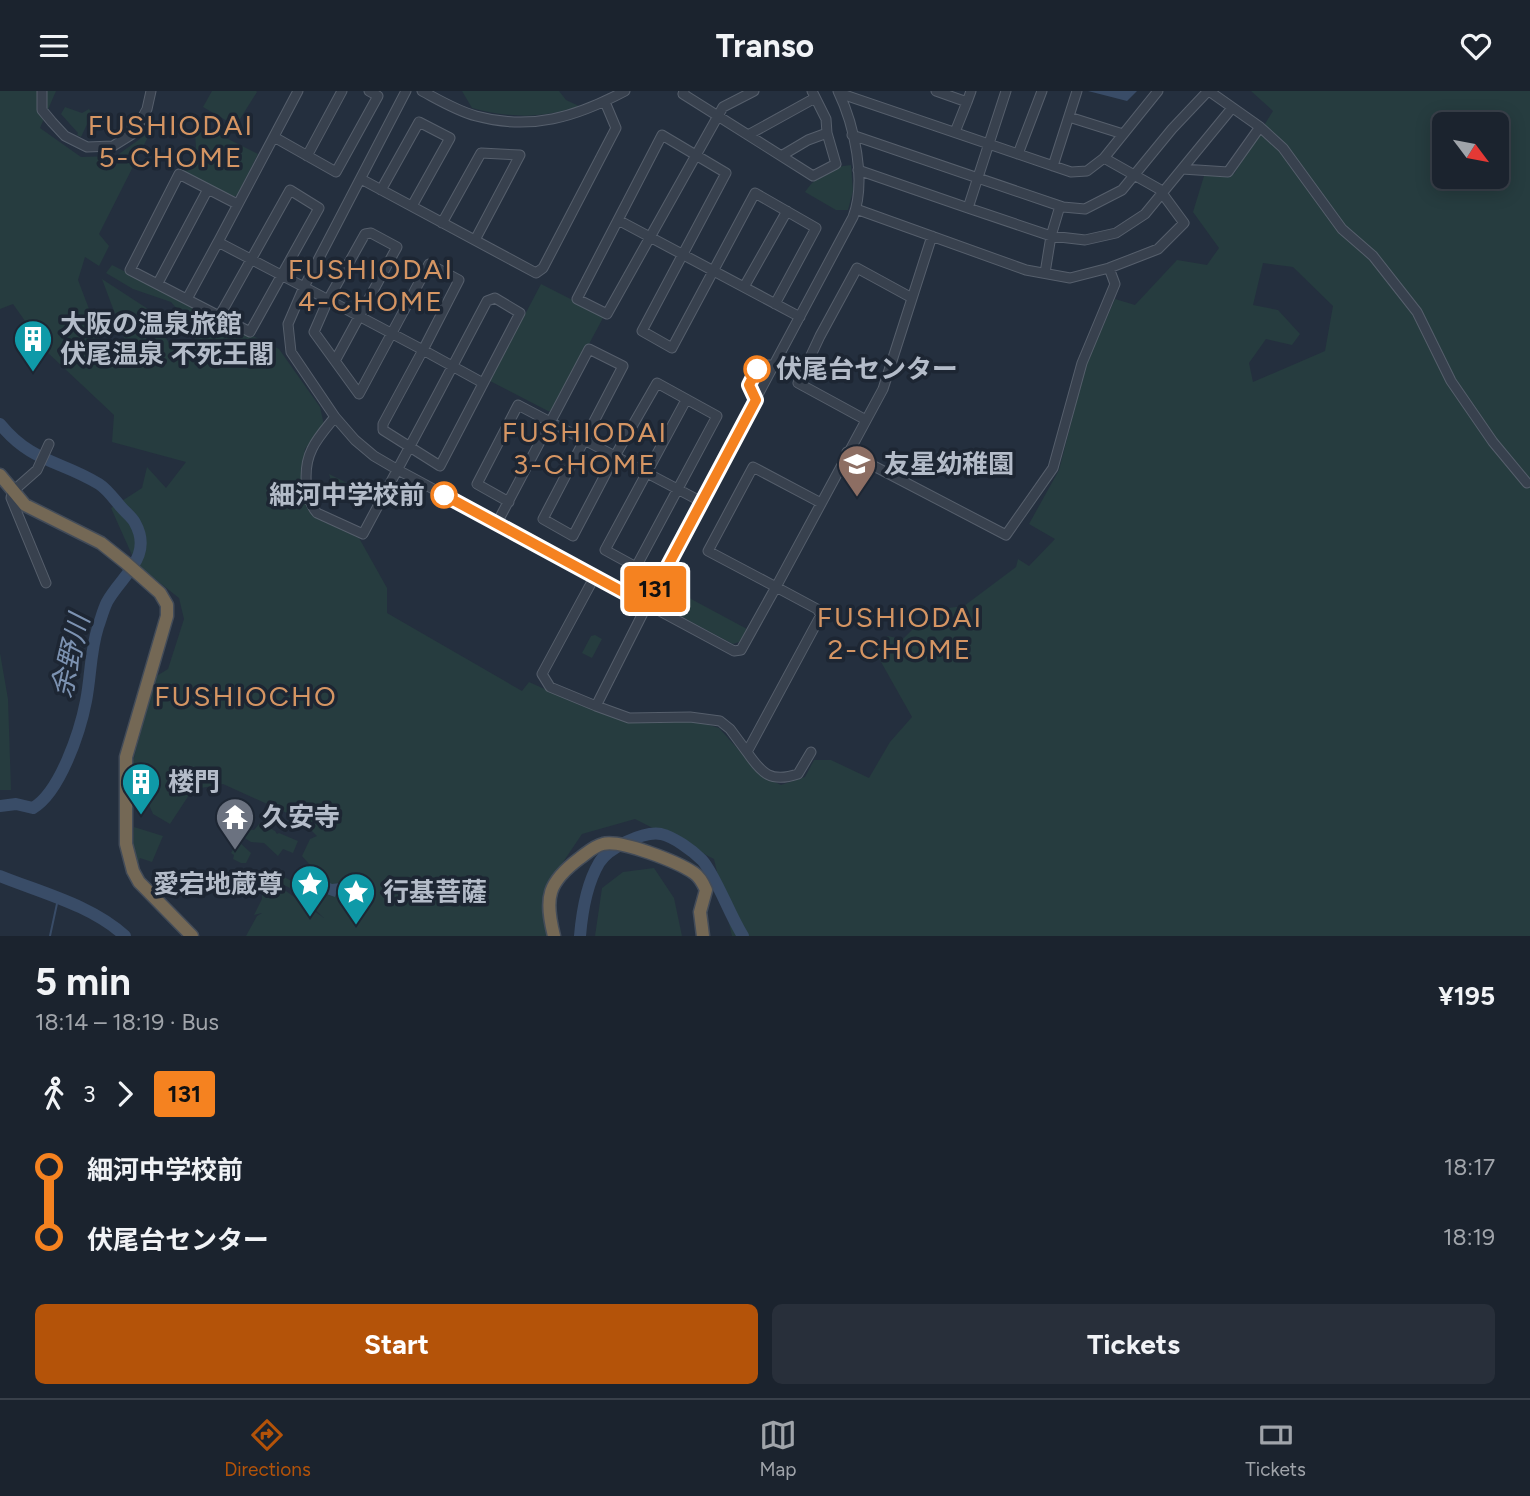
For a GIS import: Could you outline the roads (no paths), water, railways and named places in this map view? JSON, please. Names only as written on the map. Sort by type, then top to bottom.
[{"type":"highway","points":[[0,475],[12,492],[33,510],[91,538],[126,563],[160,593],[167,605],[167,616],[126,757],[126,844],[133,871],[139,882],[192,936]]},
{"type":"highway","points":[[554,936],[548,906],[549,895],[557,878],[593,848],[611,843],[658,855],[700,878],[705,890],[700,912],[703,936]]},
{"type":"street","points":[[42,91],[42,110],[65,136],[87,147],[113,146],[134,133],[147,109],[151,91]]},
{"type":"street","points":[[187,299],[298,91]]},
{"type":"street","points":[[307,156],[342,91]]},
{"type":"street","points":[[274,137],[336,172],[377,96],[369,91]]},
{"type":"street","points":[[406,91],[304,287],[288,324],[291,352],[335,417],[355,440],[374,456],[734,651],[741,650],[883,389],[932,236]]},
{"type":"street","points":[[422,91],[475,116],[515,124],[545,122],[625,91]]},
{"type":"street","points":[[684,91],[683,94],[781,156],[813,176],[836,164],[826,119],[814,95],[748,135]]},
{"type":"street","points":[[754,91],[723,107],[695,154],[648,237],[607,314],[577,299],[662,135],[695,154],[726,173],[642,331],[672,348],[755,193],[816,228],[775,304]]},
{"type":"street","points":[[936,91],[967,102]]},
{"type":"street","points":[[955,132],[971,91]]},
{"type":"street","points":[[968,208],[1006,91]]},
{"type":"street","points":[[1018,154],[1042,91]]},
{"type":"street","points":[[1053,166],[1077,91]]},
{"type":"street","points":[[838,92],[1071,172],[1087,171],[1104,158],[1158,91]]},
{"type":"street","points":[[852,135],[1060,206],[1085,209],[1122,190],[1172,129],[1209,91],[1283,148],[1342,229],[1373,256],[1417,312],[1451,381],[1493,442],[1527,483]]},
{"type":"street","points":[[596,706],[856,209],[858,170],[849,114],[838,92]]},
{"type":"street","points":[[361,179],[536,273],[543,268],[616,128],[605,101]]},
{"type":"street","points":[[858,170],[1051,236],[1085,240],[1116,233],[1145,214],[1232,108]]},
{"type":"street","points":[[1069,117],[1123,134]]},
{"type":"street","points":[[381,190],[419,122],[429,127],[450,138],[412,206]]},
{"type":"street","points":[[1182,169],[1228,172],[1260,128]]},
{"type":"street","points":[[781,156],[808,140],[827,133]]},
{"type":"street","points":[[442,223],[481,153],[520,155],[475,240]]},
{"type":"street","points":[[856,209],[1026,270],[1070,278],[1109,268],[1158,249],[1184,223],[1162,193],[1104,158]]},
{"type":"street","points":[[220,315],[290,190],[318,208],[250,332],[130,270],[179,174],[237,204]]},
{"type":"street","points":[[159,283],[208,189]]},
{"type":"street","points":[[1045,273],[1051,236],[1060,206]]},
{"type":"street","points":[[744,287],[787,211]]},
{"type":"street","points":[[618,220],[800,317]]},
{"type":"street","points":[[335,361],[397,247],[371,233],[365,234],[328,300],[314,332],[335,361],[359,394],[429,264],[459,280],[383,423],[383,430],[409,448],[440,466],[520,313],[495,298],[487,301],[409,448],[398,470],[363,534],[313,509],[306,479],[311,450],[335,417]]},
{"type":"street","points":[[218,242],[483,383]]},
{"type":"street","points":[[866,420],[799,383],[820,336],[857,268],[912,298]]},
{"type":"street","points":[[847,452],[1006,535],[1053,468],[1082,363],[1115,284],[1109,268]]},
{"type":"street","points":[[497,523],[589,349],[623,366],[543,519],[573,536],[657,383],[717,417],[636,567],[605,550],[686,400]]},
{"type":"street","points":[[756,400],[749,385],[759,365],[775,365]]},
{"type":"street","points":[[509,502],[477,484],[518,405],[702,502]]},
{"type":"street","points":[[46,583],[11,498],[12,492],[37,470],[49,444]]},
{"type":"street","points":[[747,752],[821,615],[817,609],[708,551],[753,467],[821,503]]},
{"type":"street","points":[[595,576],[542,674],[550,687],[629,718],[690,717],[720,721],[730,729],[764,773],[782,779],[799,774],[811,752]]},
{"type":"water","points":[[1088,91],[1137,91],[1127,101]]},
{"type":"water","points":[[324,871],[328,882],[340,883],[335,897],[318,891],[312,885],[312,875],[320,877]]},
{"type":"waterway","name":"余野川","points":[[0,424],[35,454],[85,476],[105,489],[134,521],[141,546],[133,566],[103,611],[93,646],[83,714],[74,744],[60,775],[52,789],[33,808],[16,804],[0,806]]},
{"type":"waterway","name":"余野川","points":[[580,936],[585,899],[599,863],[618,846],[654,834],[677,841],[702,860],[743,936]]},
{"type":"waterway","name":"余野川","points":[[0,876],[82,908],[112,925],[125,936]]},
{"type":"waterway","points":[[50,936],[58,899]]},
{"type":"place","name":"伏尾台センター","points":[[757,369]]},
{"type":"place","name":"大阪の温泉旅館 伏尾温泉 不死王閣","points":[[33,373]]},
{"type":"place","name":"細河中学校前","points":[[444,495]]},
{"type":"place","name":"友星幼稚園","points":[[857,498]]},
{"type":"place","name":"楼門","points":[[141,816]]},
{"type":"place","name":"久安寺","points":[[235,851]]},
{"type":"place","name":"愛宕地蔵尊","points":[[310,918]]},
{"type":"place","name":"行基菩薩","points":[[356,926]]},
{"type":"district","name":"FUSHIODAI 5-CHOME","points":[[171,141]]},
{"type":"district","name":"FUSHIODAI 4-CHOME","points":[[371,285]]},
{"type":"district","name":"FUSHIODAI 3-CHOME","points":[[585,448]]},
{"type":"district","name":"FUSHIODAI 2-CHOME","points":[[900,633]]},
{"type":"district","name":"FUSHIOCHO","points":[[246,696]]}]
